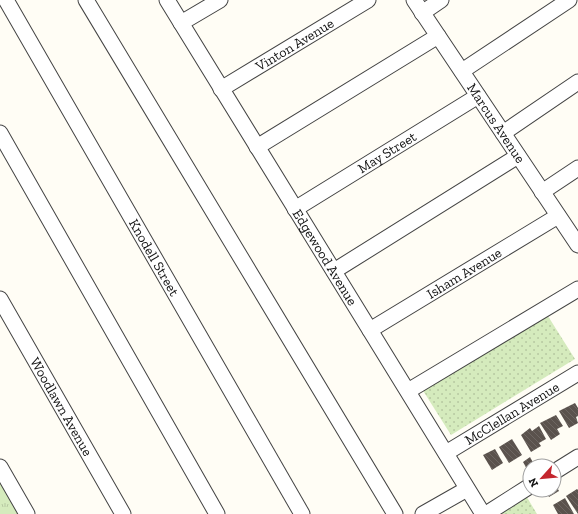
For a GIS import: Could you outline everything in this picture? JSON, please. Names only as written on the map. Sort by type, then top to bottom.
[{"type":"street","name":"Knodell Street","points":[[6,0],[302,514]]},
{"type":"street","points":[[86,0],[394,514]]},
{"type":"street","name":"Edgewood Avenue","points":[[167,0],[467,489],[484,514]]},
{"type":"street","points":[[181,23],[220,0]]},
{"type":"street","name":"Vinton Avenue","points":[[221,89],[368,0]]},
{"type":"street","name":"Marcus Avenue","points":[[414,0],[578,246]]},
{"type":"street","points":[[422,13],[441,0]]},
{"type":"street","points":[[462,71],[569,0]]},
{"type":"street","points":[[257,147],[438,36]]},
{"type":"street","points":[[503,133],[578,82]]},
{"type":"street","name":"May Street","points":[[295,209],[478,96]]},
{"type":"street","points":[[0,133],[217,514]]},
{"type":"street","points":[[334,271],[518,156]]},
{"type":"street","points":[[542,192],[578,168]]},
{"type":"street","name":"Isham Avenue","points":[[370,330],[558,216]]},
{"type":"street","points":[[408,391],[578,289]]},
{"type":"street","name":"Woodlawn Avenue","points":[[0,299],[123,514]]},
{"type":"street","name":"McClellan Avenue","points":[[446,453],[578,374]]},
{"type":"street","points":[[562,467],[578,457]]},
{"type":"street","points":[[0,467],[27,514]]},
{"type":"street","points":[[423,514],[467,489]]},
{"type":"street","points":[[484,514],[522,491]]},
{"type":"green space","points":[[546,313],[575,359],[451,435],[422,389]]},
{"type":"green space","points":[[0,475],[22,514],[0,514]]},
{"type":"green space","points":[[522,496],[522,498],[527,498],[537,514],[498,514]]},
{"type":"building","points":[[575,403],[578,408],[578,416],[576,417],[578,423],[569,428],[559,411]]},
{"type":"building","points":[[556,415],[563,426],[557,429],[560,434],[551,440],[540,423]]},
{"type":"building","points":[[539,426],[546,439],[539,443],[541,446],[531,452],[521,435],[530,428],[532,431]]},
{"type":"building","points":[[512,439],[522,455],[509,463],[499,447]]},
{"type":"building","points":[[495,449],[503,463],[492,470],[483,455]]},
{"type":"building","points":[[577,489],[578,490],[578,514],[566,496]]},
{"type":"building","points":[[565,498],[574,514],[558,514],[553,505]]}]
